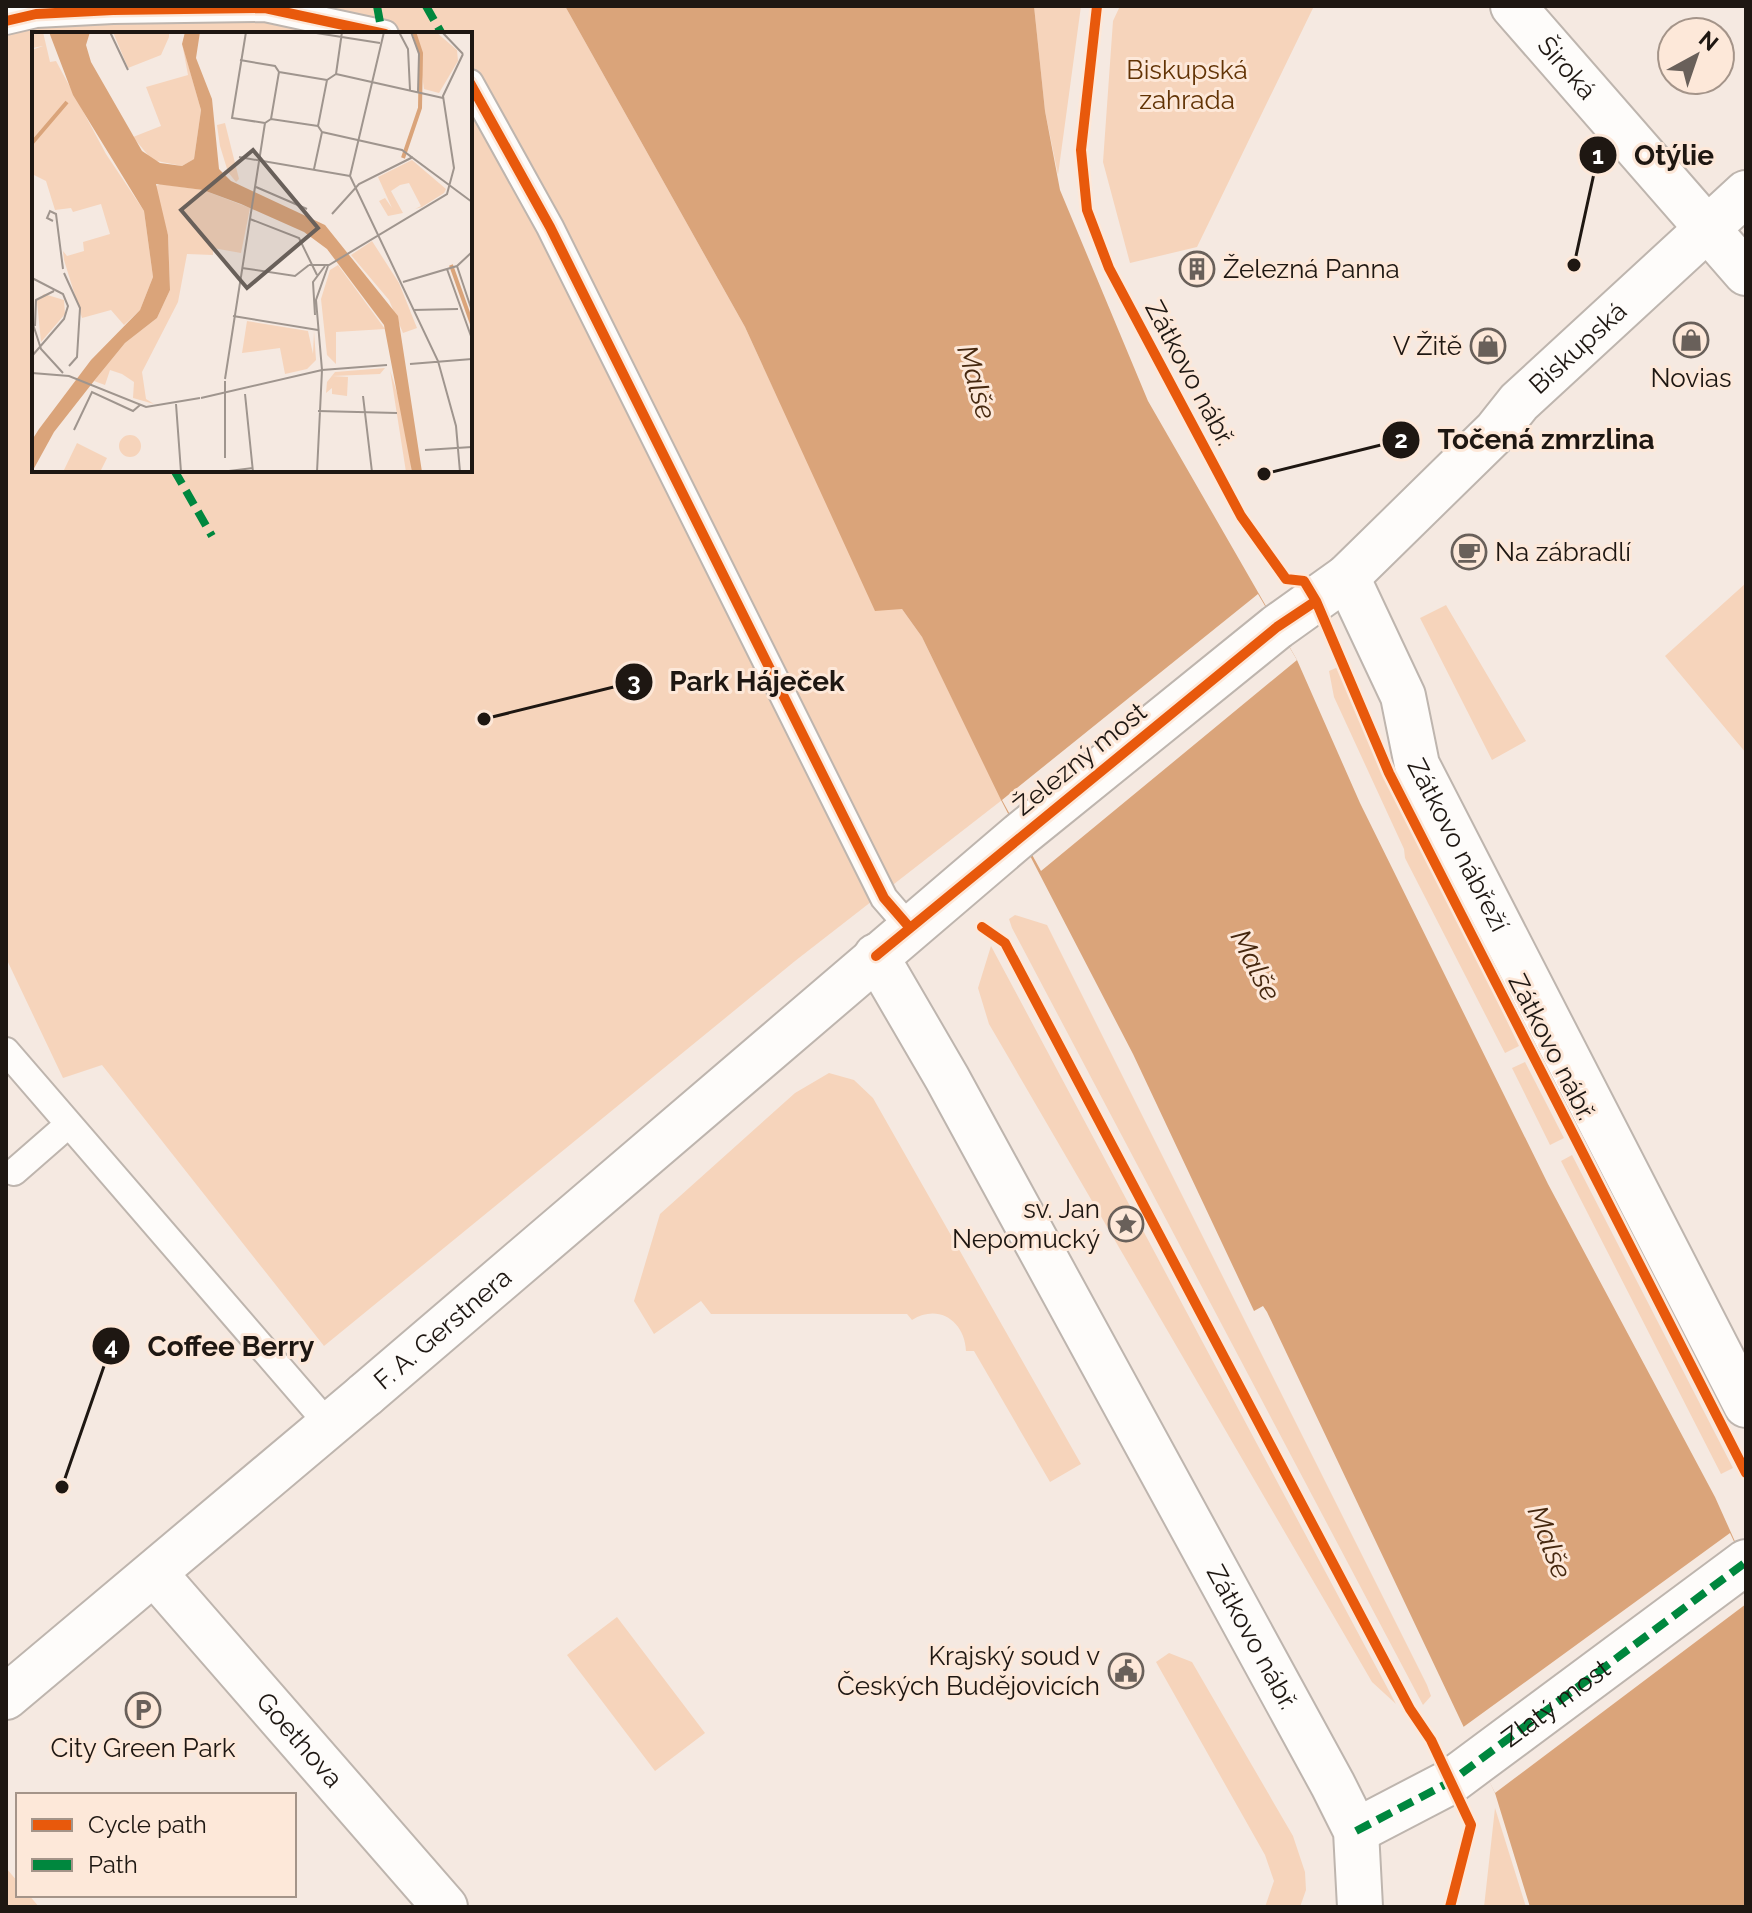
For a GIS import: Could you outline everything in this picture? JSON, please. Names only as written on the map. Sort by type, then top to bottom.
[{"type":"street","name":"Široká","points":[[1513,6],[1746,273]]},
{"type":"street","name":"Biskupská","points":[[1347,577],[1496,431],[1519,402],[1746,193]]},
{"type":"street","name":"Železný most","points":[[876,956],[1277,627],[1347,577]]},
{"type":"street","name":"Zátkovo nábřeží","points":[[1347,577],[1403,696],[1417,765],[1746,1405]]},
{"type":"street","name":"F. A. Gerstnera","points":[[6,1697],[155,1574],[876,956]]},
{"type":"street","name":"Zátkovo nábř.","points":[[876,956],[985,1147],[1356,1831],[1360,1907]]},
{"type":"street","name":"Zlatý most","points":[[1356,1831],[1450,1782],[1745,1562]]},
{"type":"street","name":"Goethova","points":[[155,1574],[445,1907]]},
{"type":"lane","points":[[6,21],[67,12],[265,8],[376,32]]},
{"type":"lane","points":[[472,87],[550,227],[884,898],[910,928]]},
{"type":"lane","points":[[6,1051],[329,1425]]},
{"type":"lane","points":[[14,1172],[69,1124]]},
{"type":"green space","points":[[6,6],[565,6],[745,327],[775,392],[902,609],[922,637],[1002,800],[795,961],[324,1346],[102,1065],[63,1078],[6,958]]},
{"type":"green space","points":[[1034,6],[1081,6],[1058,175],[1045,111]]},
{"type":"green space","name":"Biskupská zahrada","points":[[1120,6],[1314,6],[1197,247],[1130,263],[1103,162],[1113,21]]},
{"type":"green space","points":[[1746,583],[1746,753],[1665,656]]},
{"type":"green space","points":[[1446,605],[1526,741],[1492,760],[1420,618]]},
{"type":"green space","points":[[1338,667],[1519,1046],[1505,1053],[1405,858],[1404,849],[1334,697],[1329,671]]},
{"type":"green space","points":[[1015,915],[1047,925],[1427,1685],[1431,1696],[1423,1705],[1012,928],[1009,919]]},
{"type":"green space","points":[[991,946],[1396,1704],[1372,1682],[989,1024],[978,988]]},
{"type":"green space","points":[[1525,1062],[1564,1138],[1550,1145],[1512,1068]]},
{"type":"green space","points":[[829,1073],[854,1080],[873,1098],[1081,1464],[1050,1482],[974,1351],[966,1351],[956,1324],[941,1315],[922,1315],[912,1320],[907,1314],[711,1314],[701,1301],[654,1334],[634,1301],[660,1214],[795,1093]]},
{"type":"green space","points":[[1572,1155],[1733,1468],[1721,1474],[1561,1161]]},
{"type":"green space","points":[[617,1617],[705,1733],[655,1771],[567,1655]]},
{"type":"green space","points":[[1169,1653],[1192,1662],[1293,1836],[1305,1872],[1306,1890],[1300,1907],[1265,1907],[1274,1881],[1265,1855],[1156,1662]]},
{"type":"green space","points":[[1495,1808],[1526,1907],[1484,1907]]},
{"type":"green space","points":[[6,1868],[16,1880],[16,1897],[31,1897],[39,1907],[6,1907]]},
{"type":"water","name":"Malše","points":[[565,6],[1034,6],[1045,111],[1060,190],[1148,401],[1297,660],[1360,803],[1548,1184],[1715,1497],[1746,1566],[1746,1907],[1530,1907],[1495,1793],[1267,1312],[1263,1306],[1254,1311],[1133,1054],[1001,800],[922,637],[902,609],[875,611],[745,327]]},
{"type":"pier","points":[[1258,594],[1297,660],[1041,871],[1002,800]]},
{"type":"pier","points":[[1730,1533],[1746,1567],[1746,1604],[1495,1793],[1462,1728]]},
{"type":"marked path","points":[[377,6],[382,32]]},
{"type":"marked path","points":[[426,6],[441,32]]},
{"type":"marked path","points":[[175,472],[212,536]]},
{"type":"marked path","points":[[1356,1831],[1450,1782],[1746,1562]]},
{"type":"cycle path","points":[[1097,6],[1081,150],[1087,210],[1109,268],[1241,516],[1286,579],[1304,581],[1316,601],[1389,773],[1746,1473]]},
{"type":"cycle path","points":[[6,21],[36,14],[113,10],[265,8],[376,32]]},
{"type":"cycle path","points":[[472,87],[550,227],[884,898],[910,928]]},
{"type":"cycle path","points":[[876,956],[1277,627],[1316,601]]},
{"type":"cycle path","points":[[982,927],[1005,943],[1410,1709],[1431,1740],[1471,1825],[1450,1907]]},
{"type":"place","name":"Otýlie","points":[[1574,265]]},
{"type":"place","name":"Železná Panna","points":[[1197,269]]},
{"type":"place","name":"Novias","points":[[1691,340]]},
{"type":"place","name":"V Žitě","points":[[1488,346]]},
{"type":"place","name":"Točená zmrzlina","points":[[1264,474]]},
{"type":"place","name":"Na zábradlí","points":[[1469,552]]},
{"type":"place","name":"Park Háječek","points":[[484,719]]},
{"type":"place","name":"sv. Jan Nepomucký","points":[[1126,1224]]},
{"type":"place","name":"Coffee Berry","points":[[62,1487]]},
{"type":"place","name":"Krajský soud v Českých Budějovicích","points":[[1126,1671]]},
{"type":"place","name":"City Green Park","points":[[143,1710]]}]
